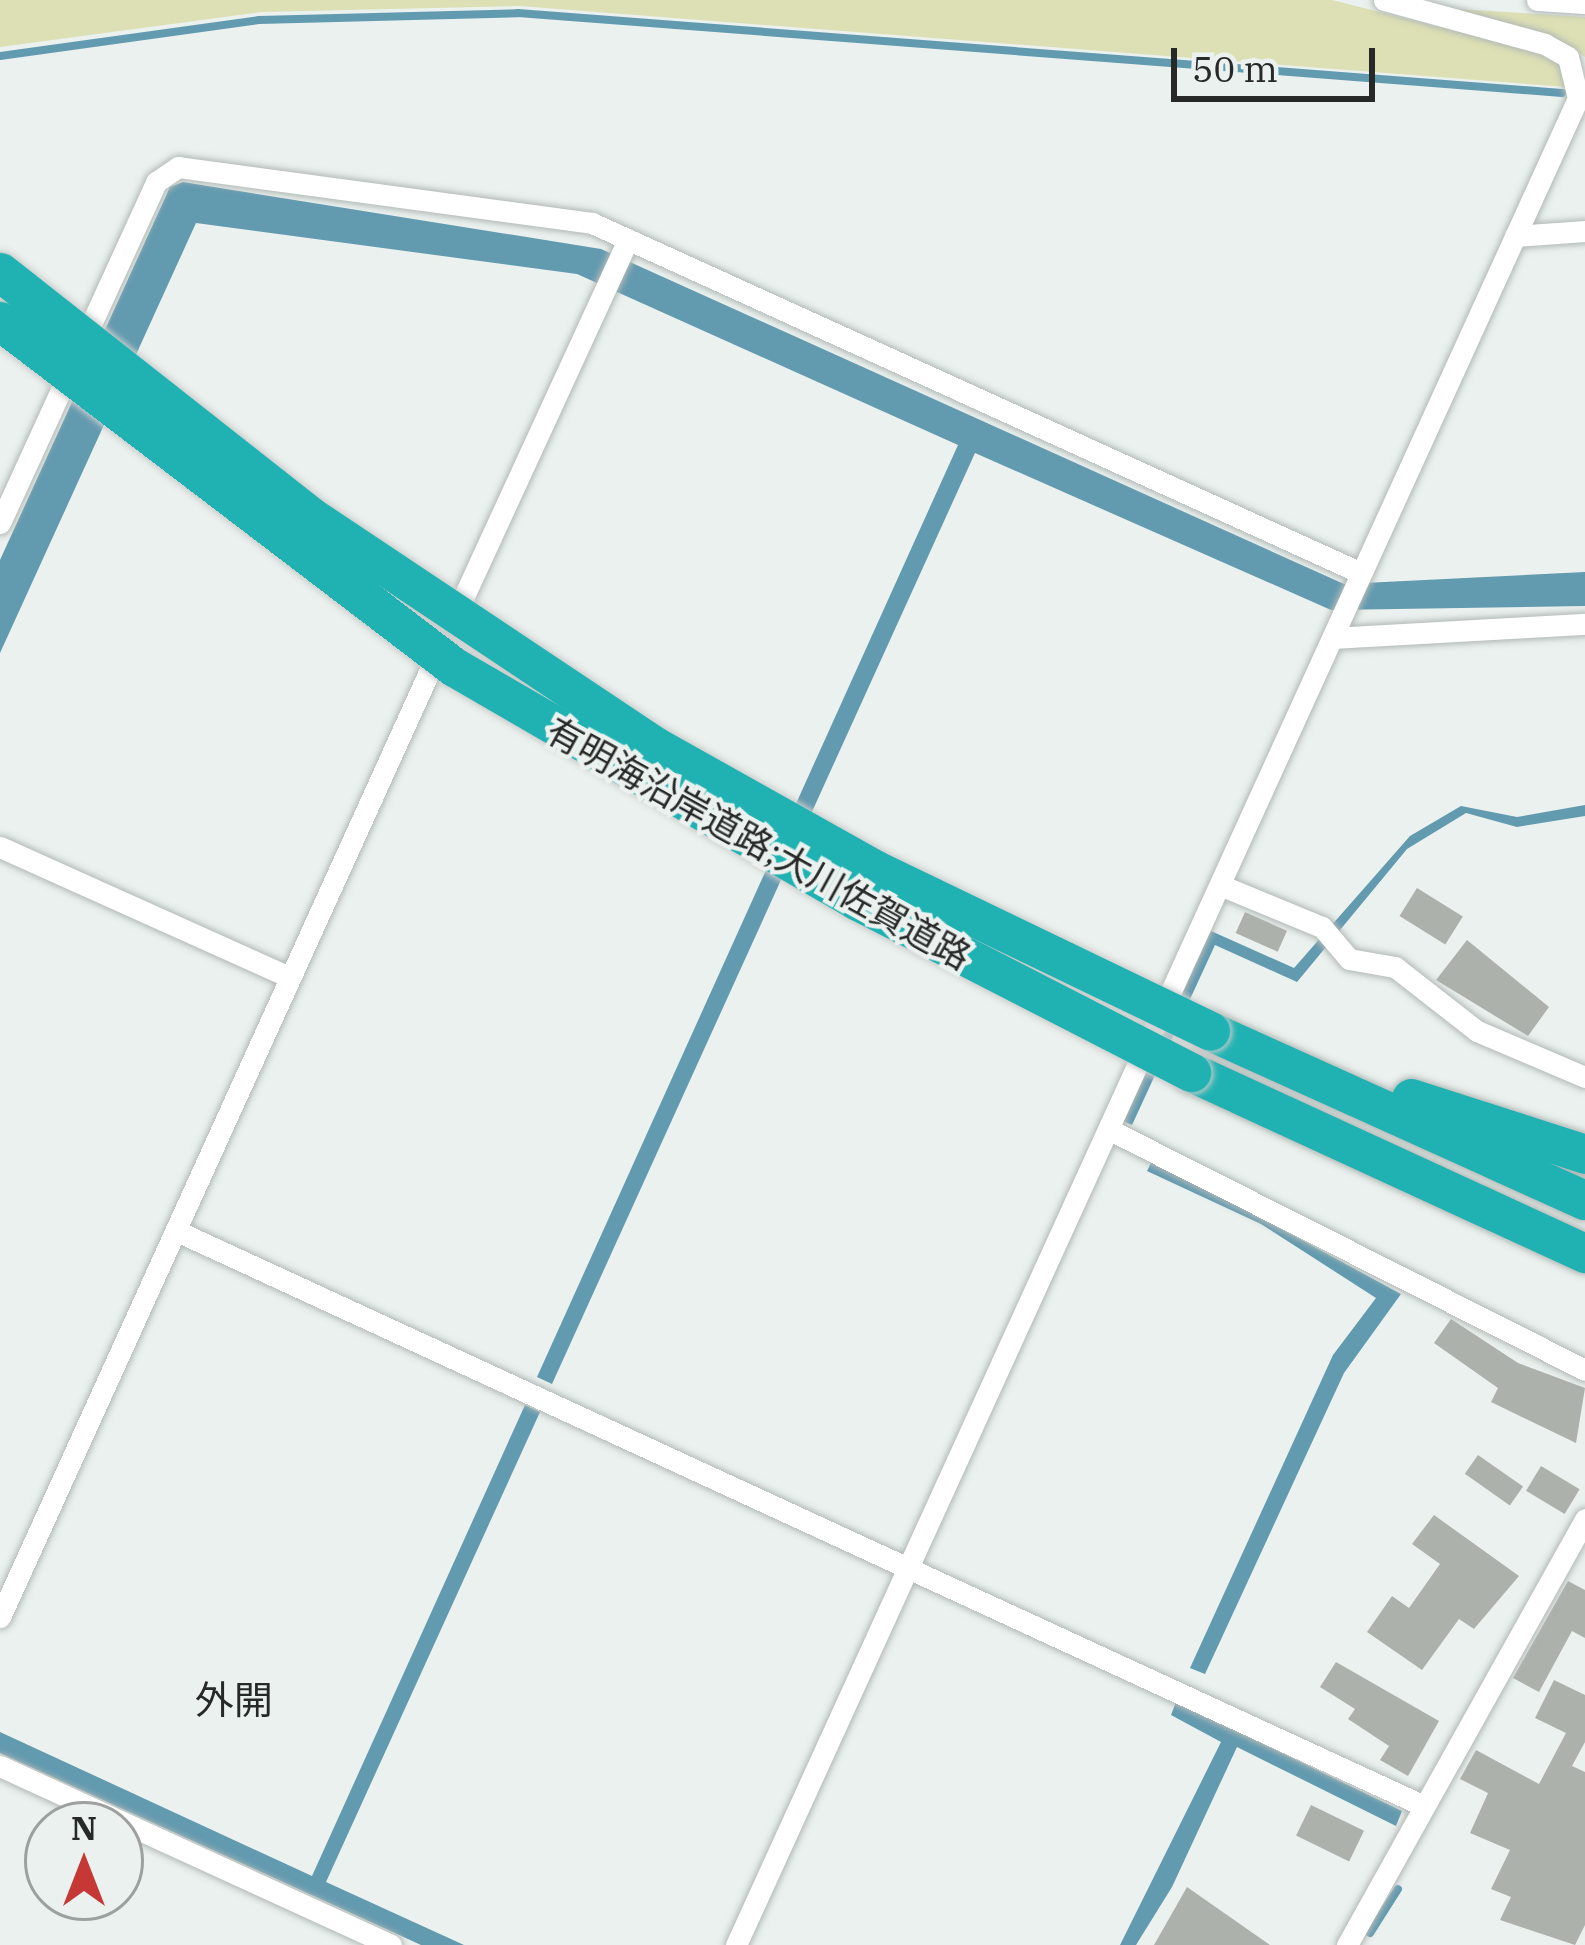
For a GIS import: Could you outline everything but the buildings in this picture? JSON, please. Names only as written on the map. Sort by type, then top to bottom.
[{"type":"highway","name":"有明海沿岸道路;大川佐賀道路","points":[[0,272],[307,514],[653,745],[874,869],[1210,1030],[1585,1200]]},
{"type":"highway","name":"有明海沿岸道路;大川佐賀道路","points":[[0,321],[454,667],[856,900],[1191,1072],[1585,1253]]},
{"type":"highway","points":[[1262,1054],[1585,1154]]},
{"type":"highway","points":[[1262,1105],[1585,1279]]},
{"type":"street","points":[[736,1945],[1515,236],[1579,77],[1545,44],[1384,0]]},
{"type":"street","points":[[1537,0],[1585,3]]},
{"type":"street","points":[[0,523],[165,172],[592,224],[1360,576]]},
{"type":"street","points":[[1515,236],[1585,231]]},
{"type":"street","points":[[0,1617],[628,239]]},
{"type":"street","points":[[1337,630],[1585,623]]},
{"type":"street","points":[[0,847],[289,976]]},
{"type":"street","points":[[1220,885],[1322,927],[1341,940],[1349,959],[1395,967],[1477,1031],[1585,1077]]},
{"type":"street","points":[[1108,1129],[1585,1370]]},
{"type":"street","points":[[179,1232],[912,1563],[1420,1804]]},
{"type":"street","points":[[1352,1944],[1420,1804],[1577,1547],[1585,1519]]},
{"type":"street","points":[[0,1766],[391,1945]]},
{"type":"green space","points":[[0,0],[1332,0],[1535,51],[1561,66],[1567,87],[520,6],[261,12],[0,47]]},
{"type":"green space","points":[[1426,7],[1585,17],[1585,57],[1556,38]]},
{"type":"water","points":[[183,182],[601,249],[1344,584],[1585,572],[1585,606],[1331,610],[975,453],[552,1384],[537,1377],[958,445],[577,274],[196,223],[0,653],[0,560],[170,187]]},
{"type":"water","points":[[1585,805],[1585,816],[1517,827],[1466,813],[1407,849],[1297,982],[1215,945],[1132,1125],[1123,1121],[1211,931],[1294,968],[1410,836],[1461,806],[1517,817]]},
{"type":"water","points":[[1153,1159],[1401,1294],[1344,1373],[1205,1674],[1190,1668],[1333,1355],[1376,1298],[1261,1224],[1147,1171]]},
{"type":"water","points":[[525,1405],[540,1412],[326,1882],[464,1945],[421,1945],[144,1819],[144,1801],[105,1801],[0,1753],[0,1732],[312,1876]]},
{"type":"water","points":[[1176,1702],[1402,1811],[1396,1826],[1237,1747],[1172,1887],[1136,1945],[1120,1945],[1221,1742],[1171,1715]]},
{"type":"waterway","points":[[0,56],[259,20],[518,13],[1562,93]]},
{"type":"waterway","points":[[1370,1933],[1398,1889]]},
{"type":"district","name":"外開","points":[[234,1700]]}]
